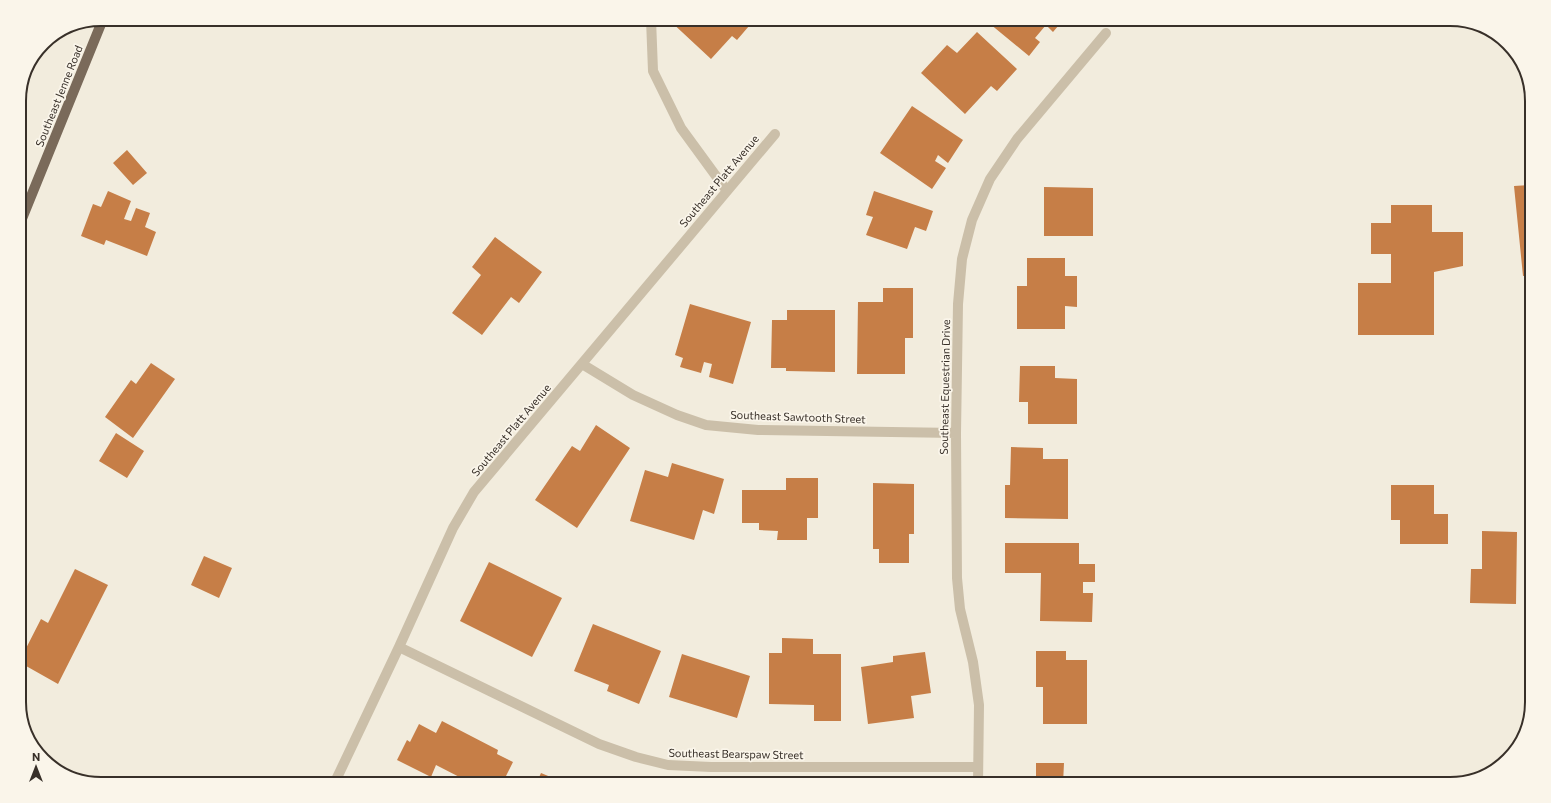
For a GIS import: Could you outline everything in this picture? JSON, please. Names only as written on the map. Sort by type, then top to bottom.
[{"type":"main road","name":"Southeast Jenne Road","points":[[26,209],[99,26]]},
{"type":"street","points":[[651,26],[653,70],[681,128],[727,192]]},
{"type":"street","name":"Southeast Equestrian Drive","points":[[978,777],[979,705],[973,662],[960,609],[957,578],[956,433],[958,304],[962,259],[972,220],[990,179],[1017,139],[1106,33]]},
{"type":"street","name":"Southeast Platt Avenue","points":[[337,777],[453,528],[474,492],[775,134]]},
{"type":"street","name":"Southeast Sawtooth Street","points":[[582,364],[633,395],[677,416],[706,425],[758,430],[956,433]]},
{"type":"street","name":"Southeast Bearspaw Street","points":[[399,647],[599,744],[636,758],[668,765],[711,767],[978,767]]},
{"type":"building","points":[[676,26],[749,26],[737,40],[732,36],[711,59]]},
{"type":"building","points":[[993,26],[1045,26],[1035,38],[1040,42],[1029,56]]},
{"type":"building","points":[[1047,26],[1058,26],[1053,32]]},
{"type":"building","points":[[977,32],[1017,69],[997,91],[991,86],[965,114],[921,73],[947,45],[957,53]]},
{"type":"building","points":[[912,106],[963,140],[948,163],[938,155],[935,161],[946,168],[932,189],[880,153]]},
{"type":"building","points":[[127,150],[147,173],[133,185],[113,163]]},
{"type":"building","points":[[1525,185],[1525,276],[1523,276],[1514,186]]},
{"type":"building","points":[[1044,187],[1093,188],[1093,236],[1044,236]]},
{"type":"building","points":[[108,191],[131,201],[124,219],[131,221],[136,208],[150,213],[145,227],[156,232],[147,256],[106,240],[104,245],[81,236],[93,204],[101,207]]},
{"type":"building","points":[[874,191],[933,211],[926,231],[915,227],[907,249],[866,235],[873,217],[866,215]]},
{"type":"building","points":[[1391,205],[1432,205],[1432,232],[1463,232],[1463,266],[1434,272],[1434,335],[1358,335],[1358,283],[1391,283],[1391,254],[1371,254],[1371,223],[1391,223]]},
{"type":"building","points":[[495,237],[542,272],[519,303],[511,297],[482,335],[452,313],[481,275],[472,267]]},
{"type":"building","points":[[1027,258],[1065,258],[1065,276],[1077,276],[1077,307],[1065,306],[1065,329],[1017,329],[1017,286],[1027,286]]},
{"type":"building","points":[[883,288],[913,288],[913,338],[905,338],[905,374],[857,374],[858,302],[883,302]]},
{"type":"building","points":[[690,304],[751,322],[733,384],[709,377],[712,364],[704,362],[701,373],[680,367],[683,358],[675,355]]},
{"type":"building","points":[[787,310],[835,310],[835,372],[786,371],[786,368],[771,368],[772,320],[787,320]]},
{"type":"building","points":[[151,363],[175,379],[133,438],[105,417],[131,380],[136,384]]},
{"type":"building","points":[[1020,366],[1055,366],[1055,378],[1077,379],[1077,424],[1028,424],[1028,402],[1019,402]]},
{"type":"building","points":[[596,425],[630,448],[577,528],[535,500],[572,446],[580,451]]},
{"type":"building","points":[[116,433],[144,451],[127,478],[99,461]]},
{"type":"building","points":[[1011,447],[1043,448],[1043,459],[1068,459],[1068,519],[1005,518],[1005,485],[1010,485]]},
{"type":"building","points":[[672,463],[724,479],[714,514],[703,510],[694,540],[630,521],[645,470],[668,477]]},
{"type":"building","points":[[786,478],[818,478],[818,518],[807,518],[807,540],[777,540],[778,531],[759,530],[759,523],[742,523],[742,490],[786,490]]},
{"type":"building","points":[[873,483],[914,484],[914,534],[909,534],[909,563],[879,563],[879,549],[873,549]]},
{"type":"building","points":[[1391,485],[1434,485],[1434,514],[1448,514],[1448,544],[1400,544],[1400,520],[1391,520]]},
{"type":"building","points":[[1482,531],[1517,532],[1516,604],[1470,603],[1471,569],[1482,569]]},
{"type":"building","points":[[1005,543],[1079,543],[1079,564],[1095,564],[1095,582],[1083,582],[1083,593],[1093,593],[1092,622],[1040,621],[1041,573],[1005,573]]},
{"type":"building","points":[[204,556],[232,568],[219,598],[191,585]]},
{"type":"building","points":[[489,562],[562,598],[532,657],[460,621]]},
{"type":"building","points":[[75,569],[108,585],[58,684],[26,666],[26,648],[41,619],[48,623]]},
{"type":"building","points":[[593,624],[661,651],[639,704],[607,691],[609,685],[574,671]]},
{"type":"building","points":[[782,638],[813,639],[813,654],[841,654],[841,721],[814,721],[814,705],[769,704],[769,653],[782,653]]},
{"type":"building","points":[[1036,651],[1066,651],[1066,660],[1087,660],[1087,724],[1043,724],[1043,687],[1036,687]]},
{"type":"building","points":[[925,652],[931,693],[911,696],[914,718],[868,724],[861,667],[893,662],[893,656]]},
{"type":"building","points":[[682,654],[750,676],[737,718],[669,697]]},
{"type":"building","points":[[442,721],[498,750],[497,754],[513,762],[506,777],[459,777],[436,765],[431,777],[397,760],[407,740],[410,742],[419,724],[436,733]]},
{"type":"building","points":[[1036,763],[1064,763],[1063,777],[1036,777]]},
{"type":"building","points":[[541,773],[551,777],[539,777]]}]
